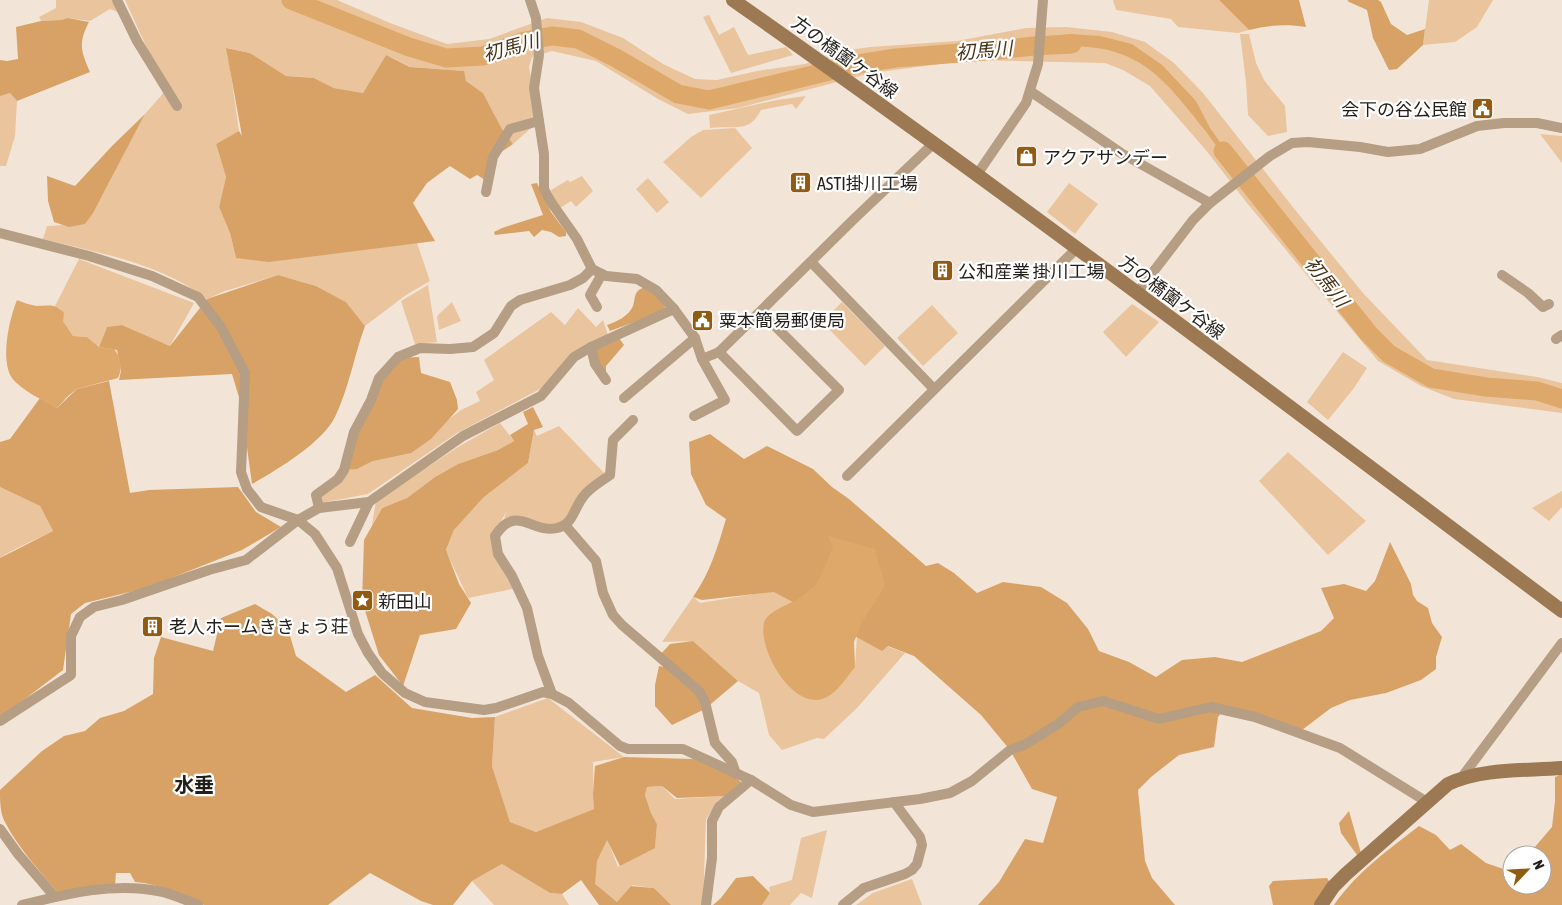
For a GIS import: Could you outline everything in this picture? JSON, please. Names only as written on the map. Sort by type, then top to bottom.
[{"type":"main road","name":"方の橋薗ケ谷線","points":[[733,0],[816,58],[1137,293],[1562,611]]},
{"type":"main road","points":[[1321,905],[1340,881],[1448,784],[1462,777],[1562,768]]},
{"type":"street","points":[[117,0],[137,41],[177,106]]},
{"type":"street","points":[[530,0],[536,18],[540,55],[534,88],[544,154],[544,189],[550,202],[577,240],[592,269],[606,276],[637,279],[656,290],[674,309],[694,338],[702,359],[725,400],[694,416]]},
{"type":"street","points":[[976,176],[1026,103],[1038,64],[1043,0]]},
{"type":"street","points":[[1030,91],[1121,153],[1210,203]]},
{"type":"street","points":[[486,192],[494,157],[510,129],[539,122]]},
{"type":"street","points":[[1137,293],[1193,220],[1210,203],[1270,156],[1292,142],[1360,146],[1388,152],[1420,149],[1477,126],[1504,123],[1536,123],[1562,128]]},
{"type":"street","points":[[702,359],[719,352],[933,144]]},
{"type":"street","points":[[0,233],[89,256],[143,274],[198,297],[221,327],[245,373],[241,472],[247,489],[261,507],[298,520],[315,534],[337,568],[358,634],[368,653],[382,673],[405,694],[425,702],[484,710],[496,708],[543,692],[552,694],[568,703],[620,746],[628,749],[683,749],[751,780],[791,805],[813,812],[920,799],[950,793],[972,781],[1010,750],[1026,744],[1058,724],[1078,707],[1103,700],[1159,719],[1211,708],[1255,717],[1340,748],[1427,802]]},
{"type":"street","points":[[847,476],[1076,249]]},
{"type":"street","points":[[811,262],[934,389]]},
{"type":"street","points":[[319,508],[316,495],[341,474],[354,432],[371,400],[378,379],[398,357],[420,348],[450,349],[473,347],[494,333],[512,306],[520,300],[570,285],[583,278],[592,269]]},
{"type":"street","points":[[597,307],[590,295],[602,274]]},
{"type":"street","points":[[1502,275],[1528,293],[1543,307],[1549,304]]},
{"type":"street","points":[[0,721],[71,675],[71,636],[80,617],[94,607],[122,600],[209,570],[246,560],[298,520],[319,508],[369,502],[463,436],[541,396],[574,357],[591,347],[674,309]]},
{"type":"street","points":[[719,352],[797,431],[839,390],[761,312]]},
{"type":"street","points":[[624,398],[694,338]]},
{"type":"street","points":[[591,347],[595,364],[606,380]]},
{"type":"street","points":[[552,694],[538,656],[527,608],[512,576],[498,554],[495,536],[500,528],[509,521],[518,521],[549,529],[559,528],[569,523],[584,495],[610,475],[614,440],[633,420]]},
{"type":"street","points":[[350,542],[369,502]]},
{"type":"street","points":[[564,525],[596,561],[603,593],[613,615],[622,625],[699,690],[705,702],[715,743],[732,762],[736,774]]},
{"type":"street","points":[[1462,777],[1562,643]]},
{"type":"street","points":[[706,905],[712,858],[712,821],[719,807],[751,780]]},
{"type":"street","points":[[843,905],[864,888],[905,874],[917,864],[922,845],[920,837],[894,802]]},
{"type":"street","points":[[0,829],[18,854],[55,897]]},
{"type":"street","points":[[22,905],[87,890],[127,887],[159,891],[198,905]]},
{"type":"shaded area","points":[[56,0],[114,0],[118,12],[110,9],[90,21],[68,18],[41,21],[39,17],[56,8]]},
{"type":"shaded area","points":[[125,0],[337,0],[390,23],[447,44],[489,39],[547,18],[581,22],[623,38],[663,64],[695,79],[717,80],[757,71],[805,64],[842,51],[870,47],[957,41],[1026,28],[1066,27],[1112,32],[1145,42],[1174,63],[1203,93],[1363,293],[1427,360],[1537,377],[1562,383],[1562,413],[1454,399],[1421,386],[1378,361],[1247,203],[1205,149],[1150,86],[1123,70],[1105,63],[972,60],[871,73],[738,108],[688,114],[658,99],[596,61],[552,51],[532,57],[529,67],[539,121],[513,144],[502,129],[483,93],[466,81],[463,71],[411,67],[386,55],[363,93],[334,88],[314,78],[286,76],[250,53],[227,48],[239,131],[216,144],[226,177],[219,207],[230,233],[236,258],[417,243],[430,281],[406,295],[365,326],[346,302],[316,286],[278,275],[225,291],[207,299],[169,276],[149,268],[43,239],[47,226],[85,224],[145,114],[166,90]]},
{"type":"shaded area","points":[[1113,0],[1219,0],[1249,30],[1238,33],[1178,27],[1171,19],[1116,10]]},
{"type":"shaded area","points":[[1219,0],[1299,0],[1306,27],[1278,26],[1249,30]]},
{"type":"shaded area","points":[[1378,0],[1381,2],[1391,24],[1407,35],[1425,29],[1423,45],[1397,69],[1389,70],[1373,38],[1367,10],[1347,1]]},
{"type":"shaded area","points":[[1429,0],[1493,0],[1477,27],[1455,42],[1423,45]]},
{"type":"shaded area","points":[[709,15],[719,35],[734,27],[748,55],[786,47],[793,55],[731,73],[703,17]]},
{"type":"shaded area","points":[[68,18],[89,22],[83,36],[82,47],[90,72],[17,101],[10,93],[0,96],[0,60],[18,59],[16,27],[41,21]]},
{"type":"shaded area","points":[[1070,34],[1100,36],[1132,44],[1162,65],[1196,101],[1210,128],[1239,170],[1220,151],[1171,89],[1139,62],[1121,54],[1101,49],[1077,46],[1048,47],[1050,36]]},
{"type":"shaded area","points":[[1240,34],[1249,34],[1256,63],[1264,80],[1285,106],[1287,132],[1268,136],[1248,115]]},
{"type":"shaded area","points":[[226,48],[250,53],[286,76],[314,78],[334,88],[363,93],[386,55],[410,67],[464,71],[466,81],[483,93],[502,129],[513,144],[494,157],[492,184],[477,175],[470,179],[450,166],[427,183],[413,203],[435,241],[269,262],[236,258],[230,233],[219,207],[226,177],[216,144],[239,131],[242,136]]},
{"type":"shaded area","points":[[10,93],[17,101],[15,136],[6,166],[0,166],[0,95]]},
{"type":"shaded area","points":[[806,96],[796,109],[792,104],[761,110],[751,123],[746,125],[710,128],[709,115],[777,100]]},
{"type":"shaded area","points":[[145,114],[93,213],[85,224],[69,227],[54,222],[48,201],[47,176],[75,186]]},
{"type":"shaded area","points":[[735,128],[752,148],[701,198],[663,162],[691,137],[703,130]]},
{"type":"shaded area","points":[[1540,134],[1562,136],[1562,163]]},
{"type":"shaded area","points":[[582,176],[593,191],[576,207],[571,201],[560,208],[551,190],[568,180],[570,182]]},
{"type":"shaded area","points":[[648,178],[669,202],[657,213],[636,189]]},
{"type":"shaded area","points":[[537,183],[551,212],[566,232],[566,236],[559,237],[551,232],[542,230],[534,237],[529,231],[495,235],[494,232],[502,228],[543,215],[531,184]]},
{"type":"shaded area","points":[[1069,183],[1098,204],[1075,234],[1047,212]]},
{"type":"shaded area","points":[[79,259],[194,303],[170,346],[122,325],[107,327],[99,347],[87,337],[73,336],[63,321],[61,309],[55,306]]},
{"type":"shaded area","points":[[278,275],[316,286],[346,302],[365,326],[344,395],[329,427],[298,455],[252,484],[241,404],[232,374],[119,380],[121,371],[117,350],[99,347],[107,327],[122,325],[170,346],[207,299]]},
{"type":"shaded area","points":[[428,285],[437,342],[415,344],[401,301]]},
{"type":"shaded area","points":[[644,287],[656,294],[665,307],[664,311],[610,331],[607,325],[629,313],[636,293]]},
{"type":"shaded area","points":[[17,300],[34,306],[58,308],[64,313],[63,321],[73,336],[87,337],[99,347],[114,349],[120,363],[118,378],[77,389],[57,408],[21,387],[12,378],[8,370],[6,351],[11,318]]},
{"type":"shaded area","points":[[452,302],[461,321],[439,330],[437,316]]},
{"type":"shaded area","points":[[842,302],[885,346],[865,366],[822,322]]},
{"type":"shaded area","points":[[1132,304],[1159,322],[1126,357],[1103,332]]},
{"type":"shaded area","points":[[932,305],[958,333],[923,366],[897,338]]},
{"type":"shaded area","points":[[578,308],[596,327],[603,320],[608,335],[544,387],[457,433],[368,494],[321,503],[320,496],[347,470],[361,467],[373,461],[480,401],[476,392],[494,380],[484,360],[551,312],[565,325]]},
{"type":"shaded area","points":[[619,338],[624,345],[606,366],[606,380],[592,348]]},
{"type":"shaded area","points":[[1343,352],[1367,368],[1354,388],[1328,420],[1307,402]]},
{"type":"shaded area","points":[[419,357],[421,373],[450,382],[457,400],[458,409],[431,439],[411,453],[373,461],[357,469],[344,470],[378,379],[396,358]]},
{"type":"shaded area","points":[[109,381],[130,493],[149,490],[238,487],[256,512],[281,527],[242,550],[146,588],[85,603],[71,614],[63,670],[0,718],[0,558],[53,531],[40,506],[0,487],[0,442],[10,439],[40,398],[57,408],[77,389]]},
{"type":"shaded area","points":[[533,407],[543,427],[534,430],[528,463],[484,497],[454,530],[446,550],[459,584],[471,603],[456,629],[420,635],[403,686],[379,655],[362,601],[364,540],[382,508],[407,498],[435,477],[458,464],[498,450],[514,441],[510,435],[528,424],[523,412]]},
{"type":"shaded area","points":[[500,423],[514,441],[498,450],[458,464],[435,477],[407,498],[382,508],[372,525],[376,501],[458,447]]},
{"type":"shaded area","points":[[559,426],[608,477],[582,493],[569,523],[552,529],[532,520],[504,518],[507,511],[491,541],[517,588],[468,598],[446,551],[454,530],[484,497],[528,463],[534,430],[537,436]]},
{"type":"shaded area","points":[[710,434],[744,459],[767,446],[813,469],[926,566],[938,563],[954,573],[977,593],[1003,582],[1041,587],[1067,603],[1088,629],[1099,651],[1129,662],[1156,677],[1182,660],[1215,657],[1242,662],[1321,631],[1334,618],[1321,588],[1344,584],[1366,591],[1375,581],[1390,542],[1411,584],[1413,595],[1417,601],[1428,608],[1432,623],[1442,637],[1436,657],[1436,669],[1421,680],[1386,693],[1350,700],[1331,708],[1302,730],[1223,710],[1218,717],[1214,747],[1179,755],[1138,790],[1145,861],[1152,878],[1175,905],[978,905],[999,882],[1025,839],[1043,843],[1057,797],[1032,789],[1010,750],[981,715],[914,656],[888,646],[882,651],[774,592],[702,600],[693,597],[709,569],[726,519],[706,505],[691,474],[689,442]]},
{"type":"shaded area","points":[[1288,452],[1366,521],[1328,555],[1259,481]]},
{"type":"shaded area","points":[[0,487],[40,506],[53,531],[0,558]]},
{"type":"shaded area","points":[[1562,491],[1562,507],[1549,521],[1532,508]]},
{"type":"shaded area","points":[[828,536],[875,549],[885,586],[862,622],[854,642],[855,667],[832,694],[822,699],[810,699],[799,695],[788,686],[779,674],[766,647],[763,634],[764,623],[770,615],[801,597],[818,581],[833,547]]},
{"type":"shaded area","points":[[774,591],[792,602],[764,623],[855,667],[857,635],[905,653],[857,708],[824,739],[817,738],[782,750],[769,735],[759,693],[738,681],[693,641],[662,642],[693,597],[700,603]]},
{"type":"shaded area","points":[[255,604],[272,614],[288,629],[296,656],[346,692],[375,675],[412,708],[472,718],[495,717],[492,766],[510,822],[536,832],[594,809],[595,766],[624,757],[693,759],[731,773],[742,783],[727,796],[677,798],[662,786],[647,787],[645,795],[657,824],[655,848],[620,866],[607,840],[597,861],[595,884],[617,902],[631,886],[654,888],[671,905],[599,905],[581,880],[562,894],[550,893],[502,864],[472,881],[453,905],[433,905],[421,901],[370,873],[328,905],[204,905],[162,887],[135,882],[130,873],[116,873],[115,885],[58,893],[23,851],[11,833],[1,812],[0,790],[42,751],[64,736],[85,731],[100,718],[124,711],[153,694],[154,658],[161,637],[213,651],[221,618]]},
{"type":"shaded area","points":[[693,641],[738,681],[705,709],[672,725],[655,706],[655,685],[659,666],[673,669],[659,656],[670,644]]},
{"type":"shaded area","points":[[548,698],[624,757],[593,762],[594,809],[536,832],[510,822],[492,766],[495,717]]},
{"type":"shaded area","points":[[1562,774],[1562,905],[1334,905],[1362,872],[1419,826],[1436,835],[1450,850],[1461,844],[1486,863],[1502,869],[1502,895],[1552,895],[1552,845],[1537,845],[1552,827],[1555,777]]},
{"type":"shaded area","points":[[662,786],[675,799],[727,796],[706,819],[703,905],[670,905],[654,888],[632,885],[617,902],[594,884],[597,859],[607,839],[618,867],[655,847],[657,824],[645,795],[647,787]]},
{"type":"shaded area","points":[[1349,811],[1361,853],[1357,855],[1341,833],[1339,823]]},
{"type":"shaded area","points":[[827,830],[812,898],[801,893],[790,905],[762,905],[770,893],[769,887],[792,880],[801,838]]},
{"type":"shaded area","points":[[502,864],[550,893],[562,894],[569,905],[494,905],[472,881]]},
{"type":"shaded area","points":[[753,876],[770,893],[762,905],[713,905],[721,898],[736,878]]},
{"type":"shaded area","points":[[1327,878],[1333,887],[1321,905],[1273,905],[1269,886],[1273,881]]},
{"type":"shaded area","points":[[912,879],[922,905],[856,905],[873,893]]},
{"type":"waterway","name":"初馬川","points":[[291,0],[409,47],[446,58],[483,56],[525,41],[552,36],[578,39],[616,58],[678,94],[709,100],[851,65],[896,58],[1072,44]]},
{"type":"waterway","name":"初馬川","points":[[1223,151],[1369,334],[1389,354],[1431,378],[1486,387],[1537,391],[1562,399]]},
{"type":"place","name":"会下の谷公民館","points":[[1483,109]]},
{"type":"place","name":"アクアサンデー","points":[[1027,157]]},
{"type":"place","name":"ASTI掛川工場","points":[[801,183]]},
{"type":"place","name":"公和産業 掛川工場","points":[[942,271]]},
{"type":"place","name":"粟本簡易郵便局","points":[[703,320]]},
{"type":"place","name":"新田山","points":[[362,601]]},
{"type":"place","name":"老人ホームききょう荘","points":[[153,626]]},
{"type":"district","name":"水垂","points":[[194,784]]}]
